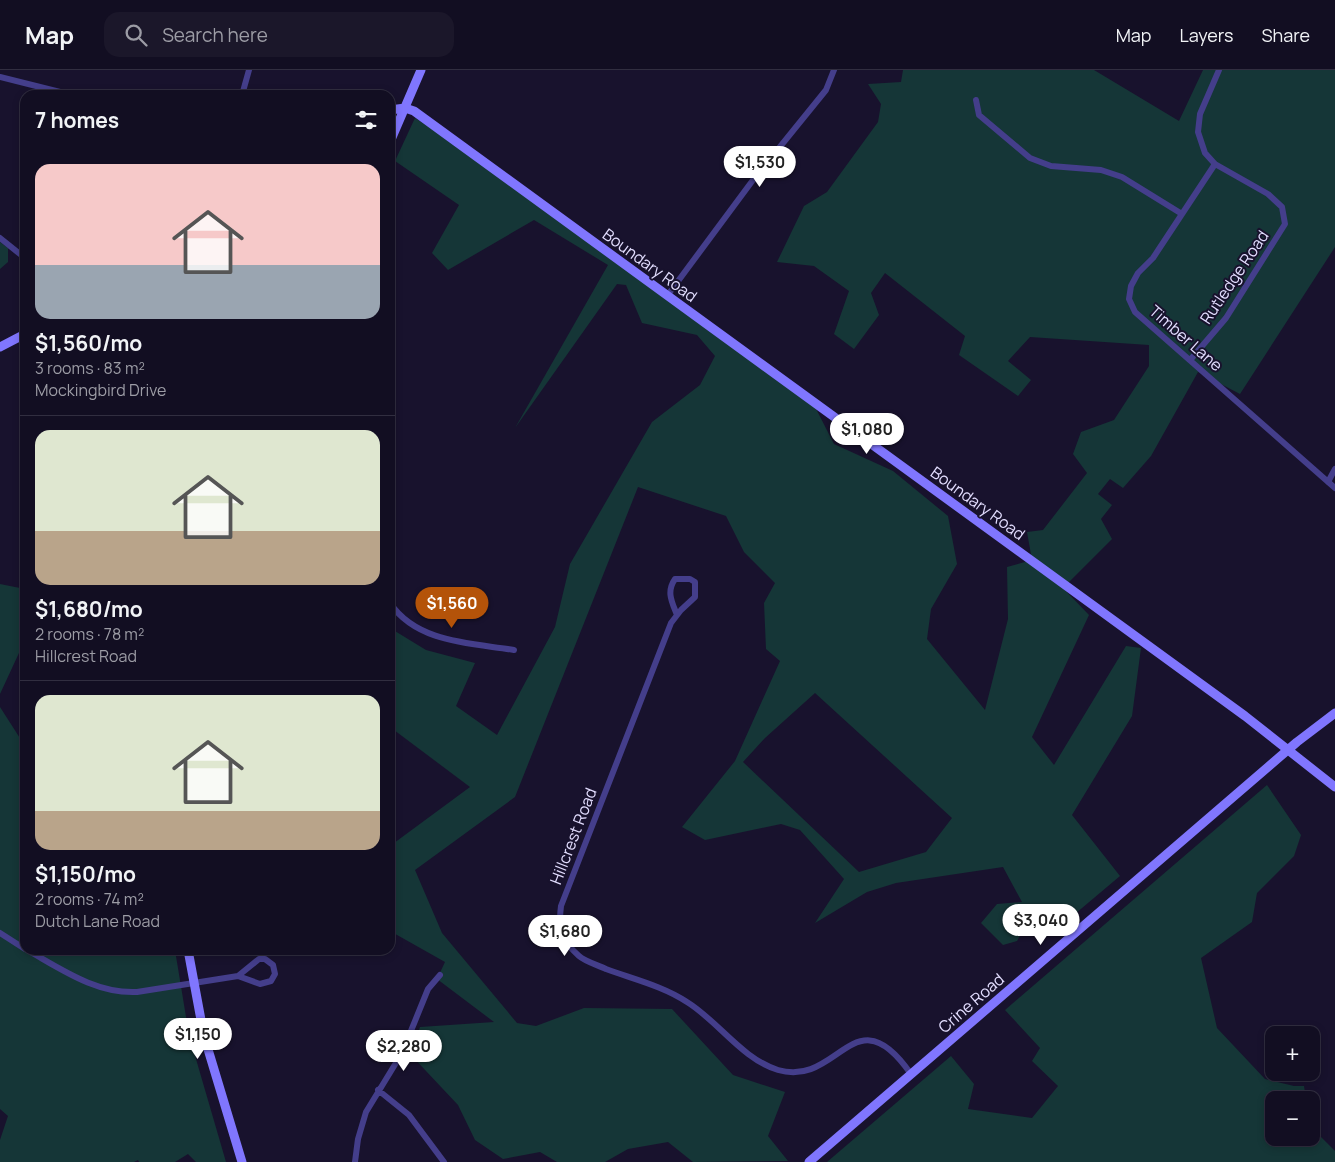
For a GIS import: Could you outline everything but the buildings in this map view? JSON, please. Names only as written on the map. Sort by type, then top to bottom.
[{"type":"street","points":[[243,90],[248,70]]},
{"type":"street","points":[[395,131],[421,70]]},
{"type":"street","points":[[667,296],[754,180],[826,90],[834,70]]},
{"type":"street","name":"Rutledge Road","points":[[1191,360],[1226,318],[1285,224],[1282,207],[1268,194],[1215,164],[1205,153],[1198,132],[1200,114],[1219,70]]},
{"type":"street","points":[[0,77],[52,90]]},
{"type":"street","points":[[976,100],[979,115],[1030,158],[1051,166],[1093,169],[1122,177],[1182,214]]},
{"type":"street","points":[[395,109],[406,108]]},
{"type":"street","name":"Boundary Road","points":[[406,108],[414,111],[964,510],[1288,750],[1335,787]]},
{"type":"street","name":"Timber Lane","points":[[1215,164],[1153,258],[1138,273],[1131,286],[1129,299],[1135,312],[1335,488]]},
{"type":"street","points":[[0,238],[20,254]]},
{"type":"street","points":[[0,347],[20,337]]},
{"type":"street","points":[[1328,482],[1335,470]]},
{"type":"street","name":"Hillcrest Road","points":[[677,616],[670,599],[670,586],[675,579],[690,578],[695,582],[695,597],[671,623],[560,906],[558,926],[564,938],[581,958],[688,1002],[748,1053],[778,1070],[807,1070],[826,1063],[848,1046],[864,1040],[874,1040],[882,1042],[894,1051],[910,1074]]},
{"type":"street","points":[[395,610],[430,635],[514,650]]},
{"type":"street","name":"Crine Road","points":[[809,1162],[1288,750],[1335,713]]},
{"type":"street","points":[[0,933],[20,945]]},
{"type":"street","points":[[37,955],[96,986],[115,991],[137,992],[238,976],[264,984],[272,980],[275,969],[270,962],[265,959],[259,959],[238,976]]},
{"type":"street","points":[[189,955],[204,1036],[242,1162]]},
{"type":"street","points":[[355,1162],[363,1120],[378,1090],[402,1053],[428,989],[440,975]]},
{"type":"street","points":[[378,1090],[408,1115],[444,1162]]},
{"type":"green space","points":[[903,70],[1094,70],[1179,121],[1203,70],[1335,70],[1335,247],[1240,394],[1198,372],[1151,456],[1123,488],[1110,479],[1098,494],[1112,505],[1101,519],[1112,539],[1063,588],[1089,615],[1032,737],[1054,765],[1126,646],[1141,648],[1132,716],[1072,815],[1120,876],[1069,919],[1036,907],[1017,941],[1003,945],[981,923],[997,904],[1022,902],[1003,867],[896,883],[867,892],[815,923],[844,879],[800,830],[781,824],[705,840],[682,827],[735,761],[780,661],[766,649],[764,603],[775,583],[744,552],[726,516],[638,487],[515,797],[415,870],[442,933],[517,1023],[536,1026],[584,1008],[672,1009],[733,1075],[785,1092],[768,1136],[788,1161],[693,1162],[668,1142],[628,1149],[605,1162],[557,1162],[540,1152],[503,1159],[475,1140],[458,1105],[410,1054],[420,1027],[494,1022],[437,979],[445,962],[395,934],[395,842],[470,787],[395,731],[395,631],[426,650],[475,663],[456,706],[497,735],[555,627],[570,564],[652,422],[700,385],[715,356],[697,335],[642,323],[626,285],[617,284],[515,428],[608,265],[534,220],[448,270],[432,253],[459,205],[395,161],[415,118],[477,158],[811,399],[834,444],[893,471],[948,516],[957,564],[931,609],[927,639],[985,710],[1008,619],[1007,567],[1032,560],[1027,532],[1043,530],[1087,473],[1073,454],[1081,432],[1114,420],[1149,366],[1149,345],[1030,337],[1008,361],[1031,380],[1018,396],[959,355],[965,336],[885,273],[871,293],[879,315],[854,349],[834,334],[849,291],[814,266],[777,262],[804,206],[827,192],[878,122],[881,104],[868,84],[901,82]],"holes":[[[815,693],[952,818],[926,852],[859,872],[743,762],[765,738]]]},
{"type":"green space","points":[[0,242],[8,248],[8,262],[0,269]]},
{"type":"green space","points":[[0,584],[20,588],[20,651],[0,694]]},
{"type":"green space","points":[[0,707],[20,738],[20,955],[176,955],[189,1035],[226,1162],[196,1162],[188,1154],[175,1162],[139,1162],[138,1160],[134,1162],[0,1162],[0,1140],[8,1116],[0,1109]]},
{"type":"green space","points":[[1267,785],[1301,835],[1294,856],[1257,893],[1252,922],[1201,958],[1217,1028],[1265,1081],[1304,1086],[1305,1091],[1265,1091],[1265,1146],[1320,1146],[1320,1136],[1335,1151],[1335,1162],[827,1162],[951,1056],[974,1084],[968,1109],[1032,1118],[1058,1086],[1032,1061],[1040,1048],[1005,1010]]}]
